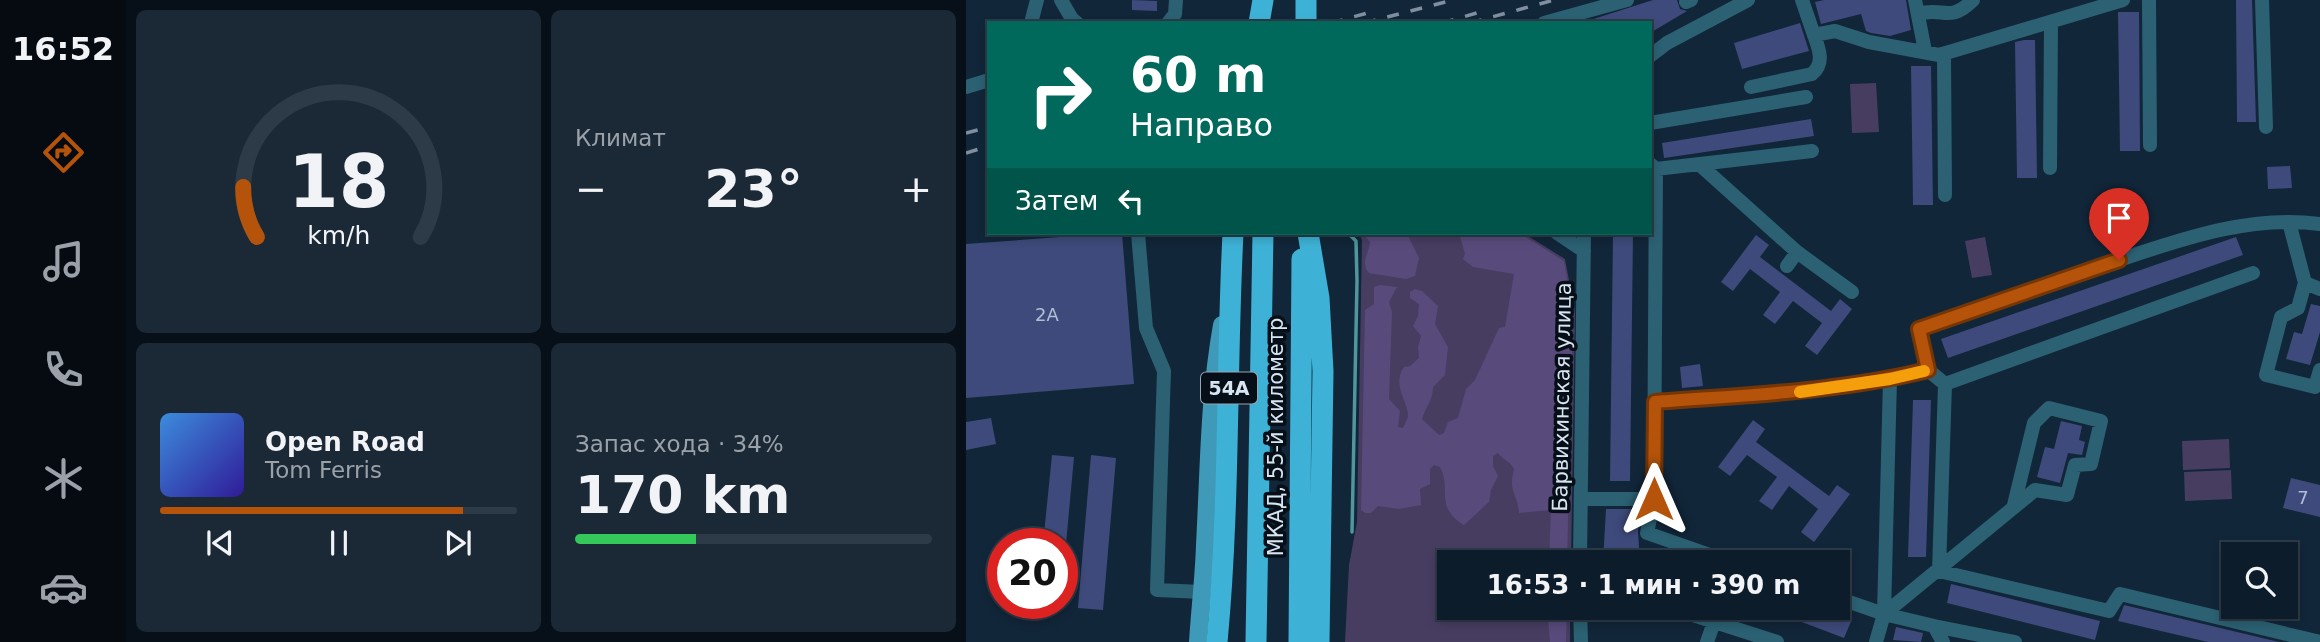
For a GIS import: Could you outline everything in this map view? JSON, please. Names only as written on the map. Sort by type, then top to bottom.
[{"type":"highway","points":[[1259,21],[1264,0]]},
{"type":"highway","points":[[1264,0],[1266,21]]},
{"type":"highway","points":[[1306,0],[1306,21]]},
{"type":"highway","name":"54А","points":[[1212,594],[1233,235]]},
{"type":"highway","name":"МКАД, 55-й километр","points":[[1256,642],[1263,235]]},
{"type":"highway","name":"МКАД, 55-й километр","points":[[1299,642],[1302,235]]},
{"type":"highway","points":[[1308,235],[1319,298],[1323,371],[1321,642]]},
{"type":"highway","points":[[1212,594],[1220,642]]},
{"type":"main road","points":[[1198,642],[1212,594]]},
{"type":"street","points":[[1032,21],[1038,0],[1061,0],[1074,21]]},
{"type":"street","points":[[1170,21],[1175,14],[1176,0]]},
{"type":"street","points":[[1551,21],[1628,0]]},
{"type":"street","points":[[1652,54],[1667,43],[1747,0]]},
{"type":"street","points":[[1751,87],[1812,75],[1820,62],[1821,55],[1802,0]]},
{"type":"street","points":[[1924,51],[1917,7],[1944,14],[1956,13],[1973,0]]},
{"type":"street","points":[[1814,35],[1835,31],[1869,43],[1939,55],[2123,0]]},
{"type":"street","points":[[2149,0],[2150,145]]},
{"type":"street","points":[[2262,0],[2266,127]]},
{"type":"street","points":[[2050,22],[2050,168]]},
{"type":"street","points":[[1944,54],[1945,195]]},
{"type":"street","points":[[966,87],[987,81]]},
{"type":"street","points":[[1652,123],[1806,97]]},
{"type":"street","points":[[1696,550],[1647,533],[1654,499],[1653,167],[1700,165],[1812,151]]},
{"type":"street","points":[[1700,165],[1797,252],[1852,292]]},
{"type":"street","points":[[2289,222],[2305,283],[2298,308],[2281,317],[2266,375],[2315,387],[2320,370]]},
{"type":"street","points":[[1945,384],[1928,370],[1919,329],[2007,297],[2212,230],[2289,222],[2320,224]]},
{"type":"street","points":[[1138,235],[1146,328],[1164,372],[1157,590],[1212,594]]},
{"type":"street","points":[[1560,235],[1584,251]]},
{"type":"street","name":"Барвихинская улица","points":[[1581,550],[1584,235]]},
{"type":"street","points":[[1787,266],[1797,252]]},
{"type":"street","points":[[1945,384],[2253,273]]},
{"type":"street","points":[[2305,283],[2320,289]]},
{"type":"street","points":[[1655,402],[1804,391],[1890,379],[1928,370]]},
{"type":"street","points":[[1875,642],[1884,614],[1890,379]]},
{"type":"street","points":[[1939,571],[1945,384]]},
{"type":"street","points":[[1884,614],[2035,490],[2067,495],[2075,465],[2091,464],[2101,421],[2049,408],[2034,423],[2014,505]]},
{"type":"street","points":[[1583,499],[1654,499]]},
{"type":"street","points":[[1939,571],[2109,611],[2120,593],[2320,642]]},
{"type":"street","points":[[1850,602],[1884,614],[2015,642]]},
{"type":"street","points":[[1580,620],[1581,642]]},
{"type":"street","points":[[1708,620],[1777,642]]},
{"type":"street","points":[[1707,642],[1714,622]]},
{"type":"street","points":[[1934,626],[1943,642]]},
{"type":"shaded area","points":[[1876,83],[1879,132],[1852,133],[1850,84]]},
{"type":"shaded area","points":[[1360,235],[1526,235],[1565,259],[1575,312],[1571,550],[1437,550],[1437,620],[1570,620],[1570,642],[1345,642],[1349,565],[1357,522],[1362,240]]},
{"type":"shaded area","points":[[1364,235],[1410,235],[1419,258],[1415,276],[1406,279],[1369,273],[1365,262],[1370,242]]},
{"type":"shaded area","points":[[1460,235],[1522,235],[1564,261],[1573,312],[1567,550],[1549,550],[1551,510],[1519,513],[1512,488],[1514,469],[1498,453],[1493,456],[1493,466],[1498,476],[1489,502],[1464,525],[1446,505],[1443,475],[1440,467],[1434,465],[1430,469],[1430,484],[1420,489],[1421,505],[1399,509],[1378,506],[1371,513],[1361,510],[1365,310],[1374,304],[1374,287],[1397,287],[1389,302],[1392,312],[1389,399],[1400,411],[1398,427],[1403,428],[1408,417],[1400,387],[1400,374],[1404,367],[1410,366],[1419,358],[1421,336],[1413,326],[1418,316],[1419,304],[1410,298],[1410,292],[1415,289],[1422,291],[1438,306],[1435,324],[1448,347],[1445,375],[1433,387],[1422,419],[1439,435],[1444,433],[1448,422],[1458,418],[1466,389],[1475,380],[1499,328],[1505,327],[1514,274],[1473,267],[1463,259],[1465,254]]},
{"type":"shaded area","points":[[1985,237],[1992,275],[1972,278],[1965,241]]},
{"type":"shaded area","points":[[2229,439],[2230,468],[2183,470],[2182,441]]},
{"type":"shaded area","points":[[2231,470],[2232,499],[2185,501],[2184,472]]},
{"type":"shaded area","points":[[1548,620],[1567,620],[1566,642],[1550,642]]},
{"type":"building","points":[[1132,0],[1157,1],[1157,11],[1132,10]]},
{"type":"building","points":[[1653,0],[1677,0],[1680,9],[1687,11],[1652,32],[1652,21],[1587,21]]},
{"type":"building","points":[[1906,0],[1911,30],[1890,36],[1871,33],[1866,31],[1861,14],[1821,24],[1815,2]]},
{"type":"building","points":[[2236,0],[2252,0],[2256,122],[2237,122]]},
{"type":"building","points":[[2118,12],[2139,12],[2140,151],[2120,151]]},
{"type":"building","points":[[1800,23],[1809,51],[1742,69],[1734,43]]},
{"type":"building","points":[[2035,40],[2037,178],[2017,178],[2015,42]]},
{"type":"building","points":[[1911,66],[1931,66],[1933,205],[1913,205]]},
{"type":"building","points":[[1811,119],[1814,136],[1664,158],[1662,143]]},
{"type":"building","points":[[2290,166],[2292,188],[2268,189],[2267,167]]},
{"type":"building","points":[[1122,235],[1134,384],[966,398],[966,244]]},
{"type":"building","points":[[1613,235],[1633,235],[1630,481],[1610,481]]},
{"type":"building","points":[[1756,235],[1769,245],[1760,257],[1831,311],[1840,299],[1852,309],[1817,355],[1805,346],[1822,323],[1793,301],[1775,324],[1763,315],[1780,292],[1750,269],[1733,291],[1721,282]]},
{"type":"building","points":[[2236,237],[2243,255],[1948,358],[1941,339]]},
{"type":"building","points":[[2311,304],[2320,306],[2320,332],[2310,365],[2286,359],[2294,332],[2302,334]]},
{"type":"building","points":[[1700,364],[1703,386],[1682,388],[1680,367]]},
{"type":"building","points":[[1913,400],[1931,400],[1926,557],[1908,557]]},
{"type":"building","points":[[991,418],[996,444],[966,450],[966,422]]},
{"type":"building","points":[[1753,420],[1765,429],[1756,442],[1829,496],[1837,485],[1850,494],[1814,542],[1801,532],[1818,509],[1789,486],[1772,510],[1759,501],[1777,477],[1747,455],[1730,476],[1718,467]]},
{"type":"building","points":[[2061,421],[2082,426],[2079,440],[2085,442],[2082,455],[2068,453],[2060,483],[2037,477],[2045,447],[2054,449]]},
{"type":"building","points":[[1052,455],[1074,457],[1067,528],[1045,528]]},
{"type":"building","points":[[1091,455],[1116,458],[1103,610],[1078,608]]},
{"type":"building","points":[[2291,478],[2320,485],[2320,517],[2283,508]]},
{"type":"building","points":[[1606,509],[1640,509],[1639,550],[1604,550]]},
{"type":"building","points":[[1951,584],[2100,621],[2095,640],[1947,603]]},
{"type":"building","points":[[2124,605],[2279,642],[2208,642],[2118,621]]},
{"type":"building","points":[[1850,618],[1852,619],[1844,638],[1797,620]]},
{"type":"building","points":[[1896,627],[1923,633],[1921,642],[1893,640]]},
{"type":"waterway","points":[[1350,235],[1356,241],[1357,281],[1352,532]]},
{"type":"railway","points":[[1372,21],[1453,0]]},
{"type":"railway","points":[[1477,21],[1554,0]]},
{"type":"railway","points":[[1338,21],[1375,11]]},
{"type":"railway","points":[[1449,21],[1480,12]]},
{"type":"railway","points":[[966,133],[987,128]]},
{"type":"railway","points":[[966,153],[987,147]]},
{"type":"slow traffic","points":[[1800,392],[1890,379],[1924,371]]},
{"type":"route","points":[[1654,499],[1655,402],[1804,391],[1890,379],[1928,370],[1919,329],[2119,260]]}]
